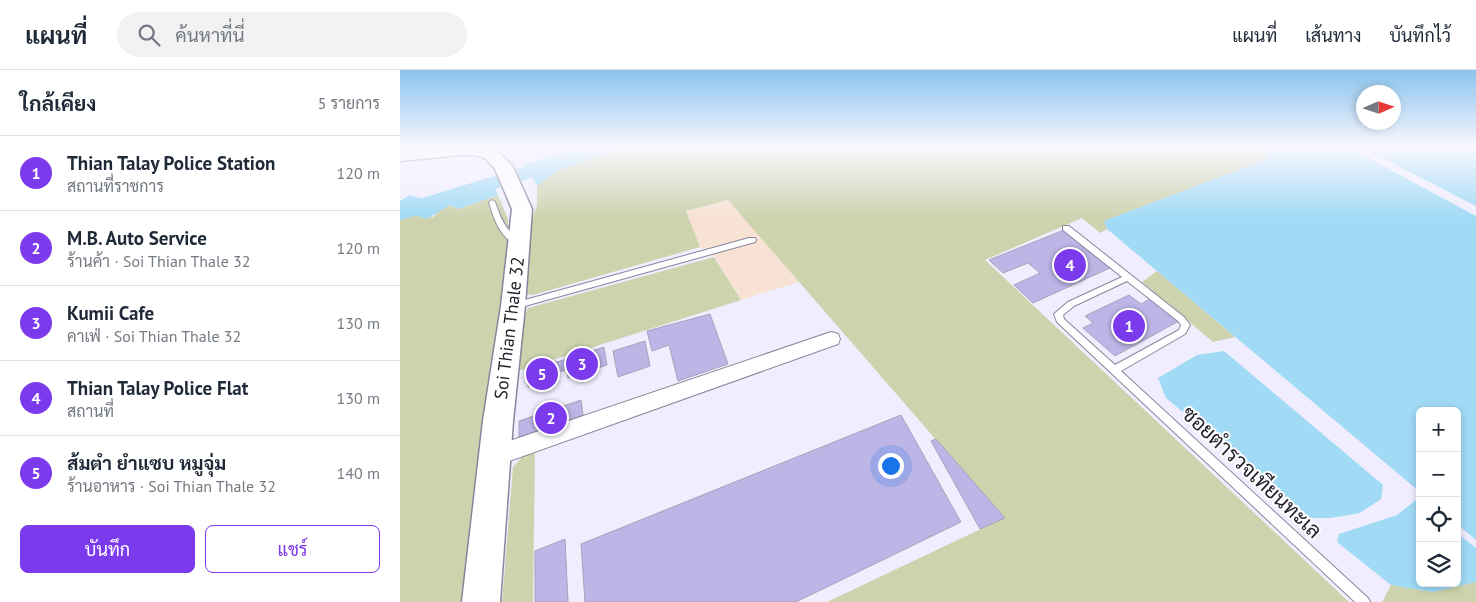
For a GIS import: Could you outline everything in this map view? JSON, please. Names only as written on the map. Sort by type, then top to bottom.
[{"type":"street","name":"Soi Thian Thale 32","points":[[481,602],[522,209],[505,199],[504,171]]},
{"type":"street","points":[[495,456],[831,339]]},
{"type":"lane","points":[[1066,228],[1181,319],[1186,325],[1182,332],[1114,370]]},
{"type":"lane","points":[[513,306],[752,240]]},
{"type":"lane","name":"ซอยตำรวจเทียนทะเล","points":[[1128,278],[1071,304],[1058,314],[1060,320],[1364,602]]},
{"type":"shaded area","points":[[728,199],[799,282],[741,300],[715,257],[700,247],[686,211]]},
{"type":"green space","points":[[557,171],[1236,171],[1104,221],[1107,229],[1100,233],[1082,218],[985,260],[1349,602],[827,602],[1004,518],[728,200],[686,211],[700,247],[533,295],[525,294],[528,230],[537,205],[537,186]]},
{"type":"green space","points":[[498,195],[508,219],[509,253],[474,493],[467,602],[400,602],[400,220],[412,216],[433,217],[450,205],[458,209]]},
{"type":"green space","points":[[714,257],[741,300],[518,371],[522,319],[528,308]]},
{"type":"green space","points":[[1157,271],[1235,337],[1213,342],[1142,282]]},
{"type":"green space","points":[[535,453],[533,602],[502,602],[513,467],[523,456]]},
{"type":"green space","points":[[1476,582],[1476,602],[1382,602],[1391,585],[1433,592]]},
{"type":"water","points":[[528,171],[557,171],[537,186]]},
{"type":"water","points":[[1236,171],[1392,171],[1476,216],[1476,540],[1461,527],[1461,407],[1416,407],[1416,489],[1107,229],[1104,221]]},
{"type":"water","points":[[1407,171],[1476,171],[1476,206]]},
{"type":"water","points":[[492,183],[498,195],[458,209],[450,205],[425,219],[416,216],[400,220],[400,201],[410,195],[423,199]]},
{"type":"water","points":[[1224,351],[1383,485],[1381,499],[1360,513],[1331,518],[1311,518],[1166,398],[1158,378],[1197,355]]},
{"type":"water","points":[[1416,500],[1416,587],[1454,587],[1433,592],[1391,585],[1337,542],[1339,534],[1397,515]]},
{"type":"water","points":[[1461,536],[1476,548],[1476,582],[1461,585]]},
{"type":"building","points":[[1064,230],[1112,267],[1033,303],[1014,285],[1040,273],[1028,263],[1003,273],[989,260]]},
{"type":"building","points":[[1129,295],[1141,304],[1150,299],[1179,321],[1115,356],[1083,328],[1093,323],[1085,316]]},
{"type":"building","points":[[710,314],[728,364],[678,381],[669,345],[652,351],[647,331]]},
{"type":"building","points":[[645,341],[650,366],[618,377],[613,351]]},
{"type":"building","points":[[604,347],[607,365],[568,378],[567,370],[558,372],[557,362]]},
{"type":"building","points":[[556,361],[556,379],[528,387],[528,369]]},
{"type":"building","points":[[581,400],[583,415],[519,437],[519,421]]},
{"type":"building","points":[[901,415],[961,522],[796,602],[585,602],[581,544]]},
{"type":"building","points":[[936,439],[1005,518],[980,529],[931,441]]},
{"type":"building","points":[[565,539],[568,602],[535,602],[535,551]]},
{"type":"waterway","points":[[400,213],[536,171]]},
{"type":"place","name":"Thian Talay Police Flat","points":[[1070,265]]},
{"type":"place","name":"Thian Talay Police Station","points":[[1129,326]]},
{"type":"place","name":"Kumii Cafe","points":[[582,364]]},
{"type":"place","name":"ส้มตำ ยำแซบ หมูจุ่ม","points":[[542,374]]},
{"type":"place","name":"M.B. Auto Service","points":[[551,418]]}]
